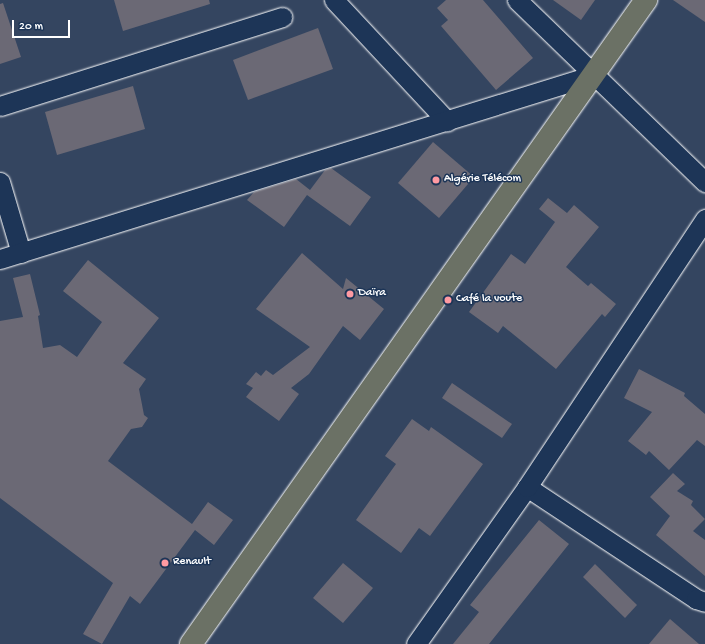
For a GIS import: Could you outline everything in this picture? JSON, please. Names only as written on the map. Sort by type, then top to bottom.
[{"type":"main road","points":[[191,644],[646,0]]},
{"type":"street","points":[[334,0],[447,121]]},
{"type":"street","points":[[517,0],[593,76],[705,182]]},
{"type":"street","points":[[0,106],[282,17]]},
{"type":"street","points":[[0,259],[593,76]]},
{"type":"street","points":[[0,182],[21,253]]},
{"type":"street","points":[[416,644],[527,487],[705,220]]},
{"type":"street","points":[[527,487],[705,602]]},
{"type":"building","points":[[114,0],[209,0],[210,4],[123,31]]},
{"type":"building","points":[[446,0],[483,0],[533,58],[496,90],[441,26],[448,20],[437,8]]},
{"type":"building","points":[[553,0],[595,0],[581,20]]},
{"type":"building","points":[[673,0],[705,0],[705,22]]},
{"type":"building","points":[[3,3],[21,57],[0,64],[0,4]]},
{"type":"building","points":[[318,28],[333,69],[248,100],[233,60]]},
{"type":"building","points":[[133,86],[145,129],[57,155],[45,112]]},
{"type":"building","name":"Algérie Télécom","points":[[433,142],[474,177],[439,218],[398,183]]},
{"type":"building","points":[[331,168],[371,197],[350,226],[307,195],[284,227],[247,200],[254,192],[296,179],[310,190],[325,170]]},
{"type":"building","points":[[548,198],[567,213],[574,205],[599,227],[566,267],[588,286],[591,283],[616,304],[605,317],[602,314],[556,369],[503,326],[498,333],[469,312],[511,254],[525,264],[555,222],[539,209]]},
{"type":"building","points":[[302,253],[343,289],[346,278],[384,309],[360,340],[343,326],[309,374],[291,388],[299,394],[279,421],[246,397],[253,388],[246,384],[256,372],[261,376],[266,370],[273,375],[310,347],[256,309]]},
{"type":"building","points":[[88,260],[159,318],[123,363],[146,379],[139,389],[144,415],[148,418],[142,427],[131,429],[108,461],[192,524],[208,502],[233,520],[214,545],[195,530],[140,604],[130,596],[102,644],[83,634],[113,583],[0,498],[0,321],[23,317],[13,278],[30,274],[40,315],[38,316],[43,348],[60,345],[77,357],[102,322],[63,291]]},
{"type":"building","points":[[639,369],[685,393],[684,396],[705,414],[705,446],[697,440],[669,470],[649,451],[646,455],[628,441],[652,412],[624,398]]},
{"type":"building","points":[[452,383],[512,424],[502,438],[442,398]]},
{"type":"building","points":[[412,419],[429,431],[431,427],[483,464],[430,536],[419,528],[401,553],[356,520],[396,464],[385,456]]},
{"type":"building","points":[[673,473],[685,484],[677,491],[693,501],[691,505],[705,519],[693,531],[705,540],[705,576],[656,535],[670,516],[650,497]]},
{"type":"building","points":[[539,520],[569,544],[489,644],[453,644],[479,612],[470,605]]},
{"type":"building","points":[[343,563],[373,588],[343,623],[313,598]]},
{"type":"building","points":[[595,564],[637,605],[625,618],[583,577]]},
{"type":"building","points":[[670,619],[699,644],[649,644]]},
{"type":"place","name":"Algérie Télécom","points":[[436,180]]},
{"type":"place","name":"Daïra","points":[[350,294]]},
{"type":"place","name":"Café la voute","points":[[448,300]]},
{"type":"place","name":"Renault","points":[[165,563]]}]
